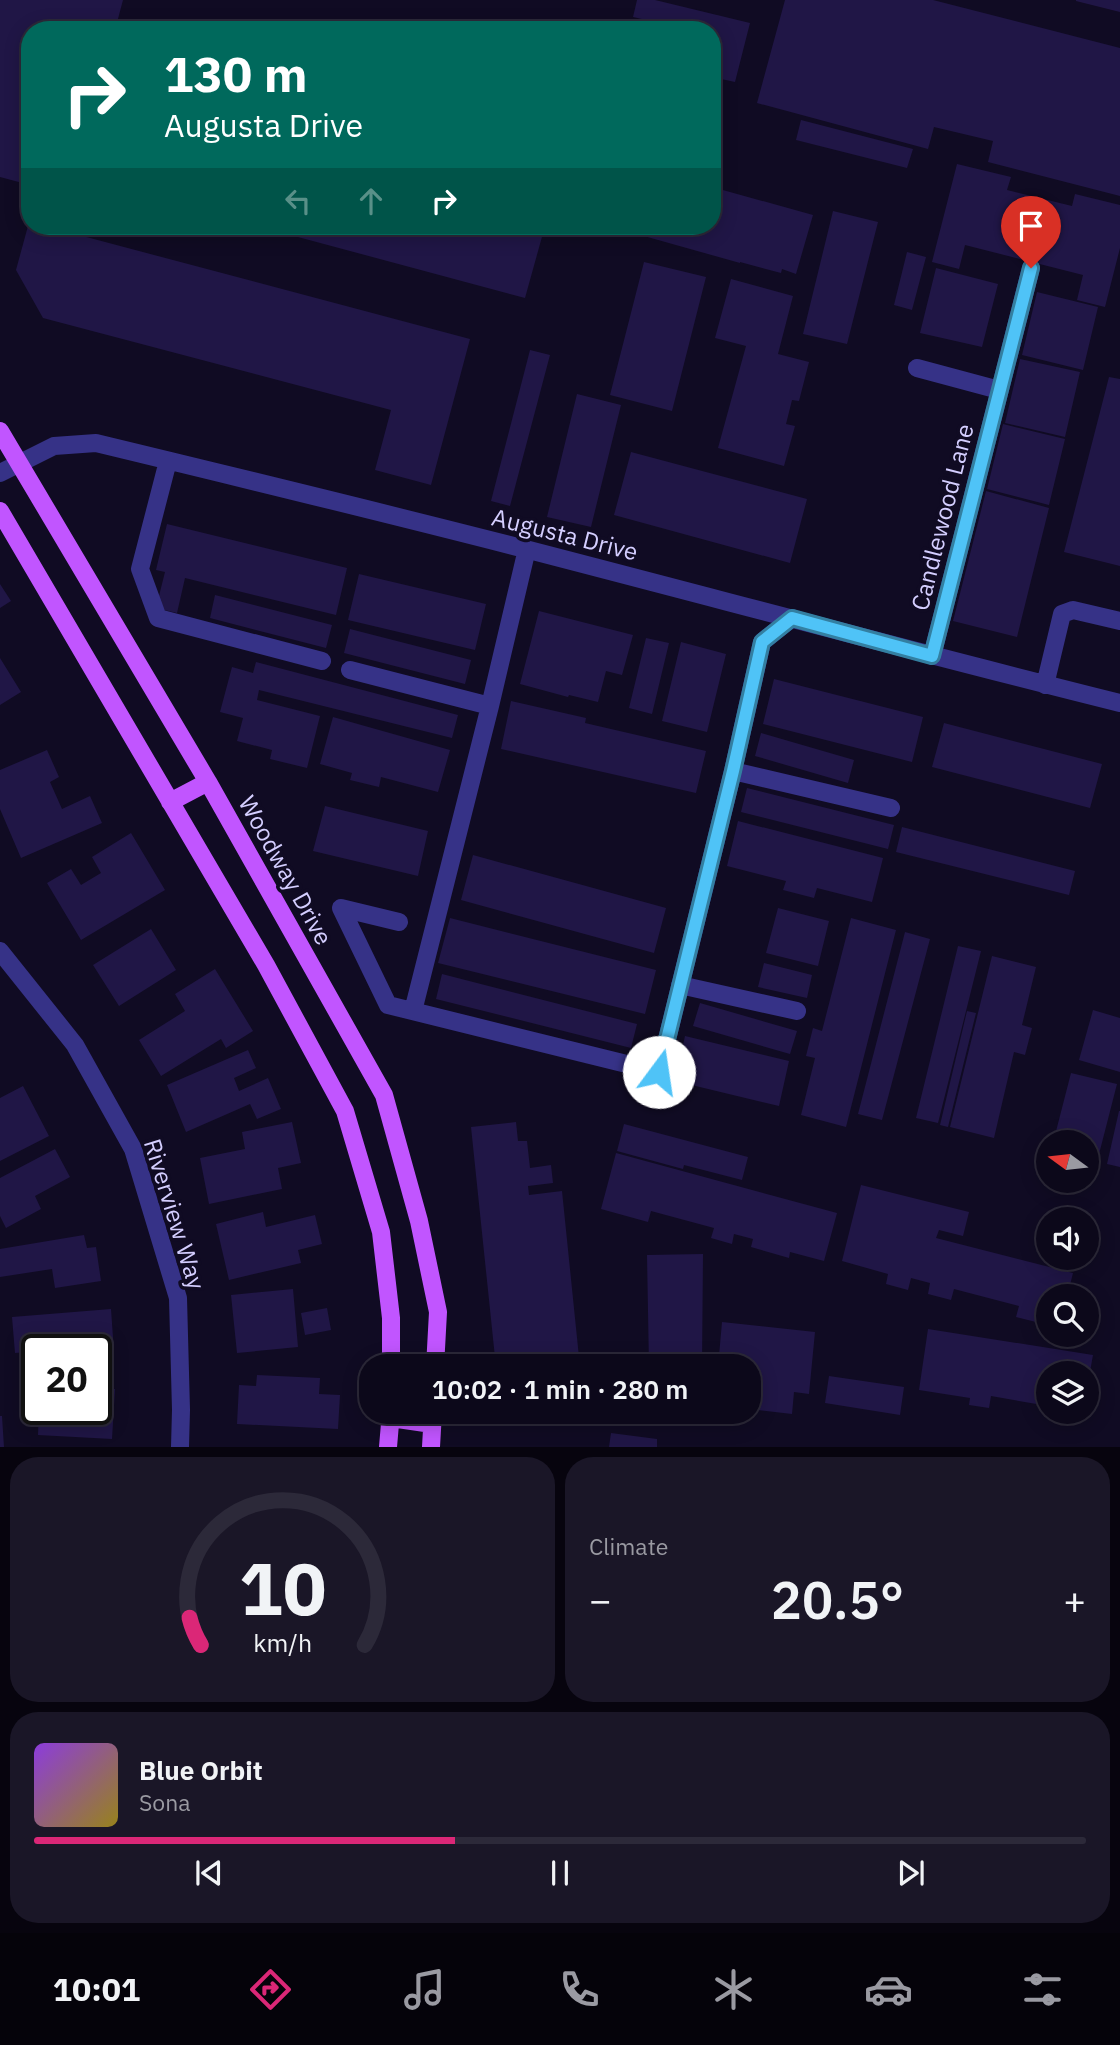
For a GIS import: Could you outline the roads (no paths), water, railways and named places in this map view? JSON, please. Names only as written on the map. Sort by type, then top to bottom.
[{"type":"main road","name":"Woodway Drive","points":[[0,431],[208,782],[384,1095],[419,1221],[438,1312],[436,1354]]},
{"type":"main road","points":[[0,511],[266,965],[345,1111],[381,1231],[391,1318],[391,1354]]},
{"type":"main road","points":[[170,802],[208,782]]},
{"type":"main road","points":[[388,1447],[390,1424]]},
{"type":"main road","points":[[430,1447],[432,1424]]},
{"type":"street","name":"Candlewood Lane","points":[[932,656],[1031,268]]},
{"type":"street","points":[[917,368],[999,390]]},
{"type":"street","name":"Augusta Drive","points":[[0,473],[54,446],[96,443],[527,549],[1120,703]]},
{"type":"street","points":[[168,461],[140,569],[158,618],[322,661]]},
{"type":"street","points":[[413,1011],[527,549]]},
{"type":"street","points":[[1045,685],[1062,614],[1073,610],[1120,621]]},
{"type":"street","points":[[400,922],[341,908],[388,1005],[659,1072],[762,642],[792,618]]},
{"type":"street","points":[[350,670],[490,706]]},
{"type":"street","points":[[733,771],[891,808]]},
{"type":"street","name":"Riverview Way","points":[[0,951],[75,1045],[133,1149],[178,1298],[180,1447]]},
{"type":"street","points":[[680,985],[797,1011]]}]
